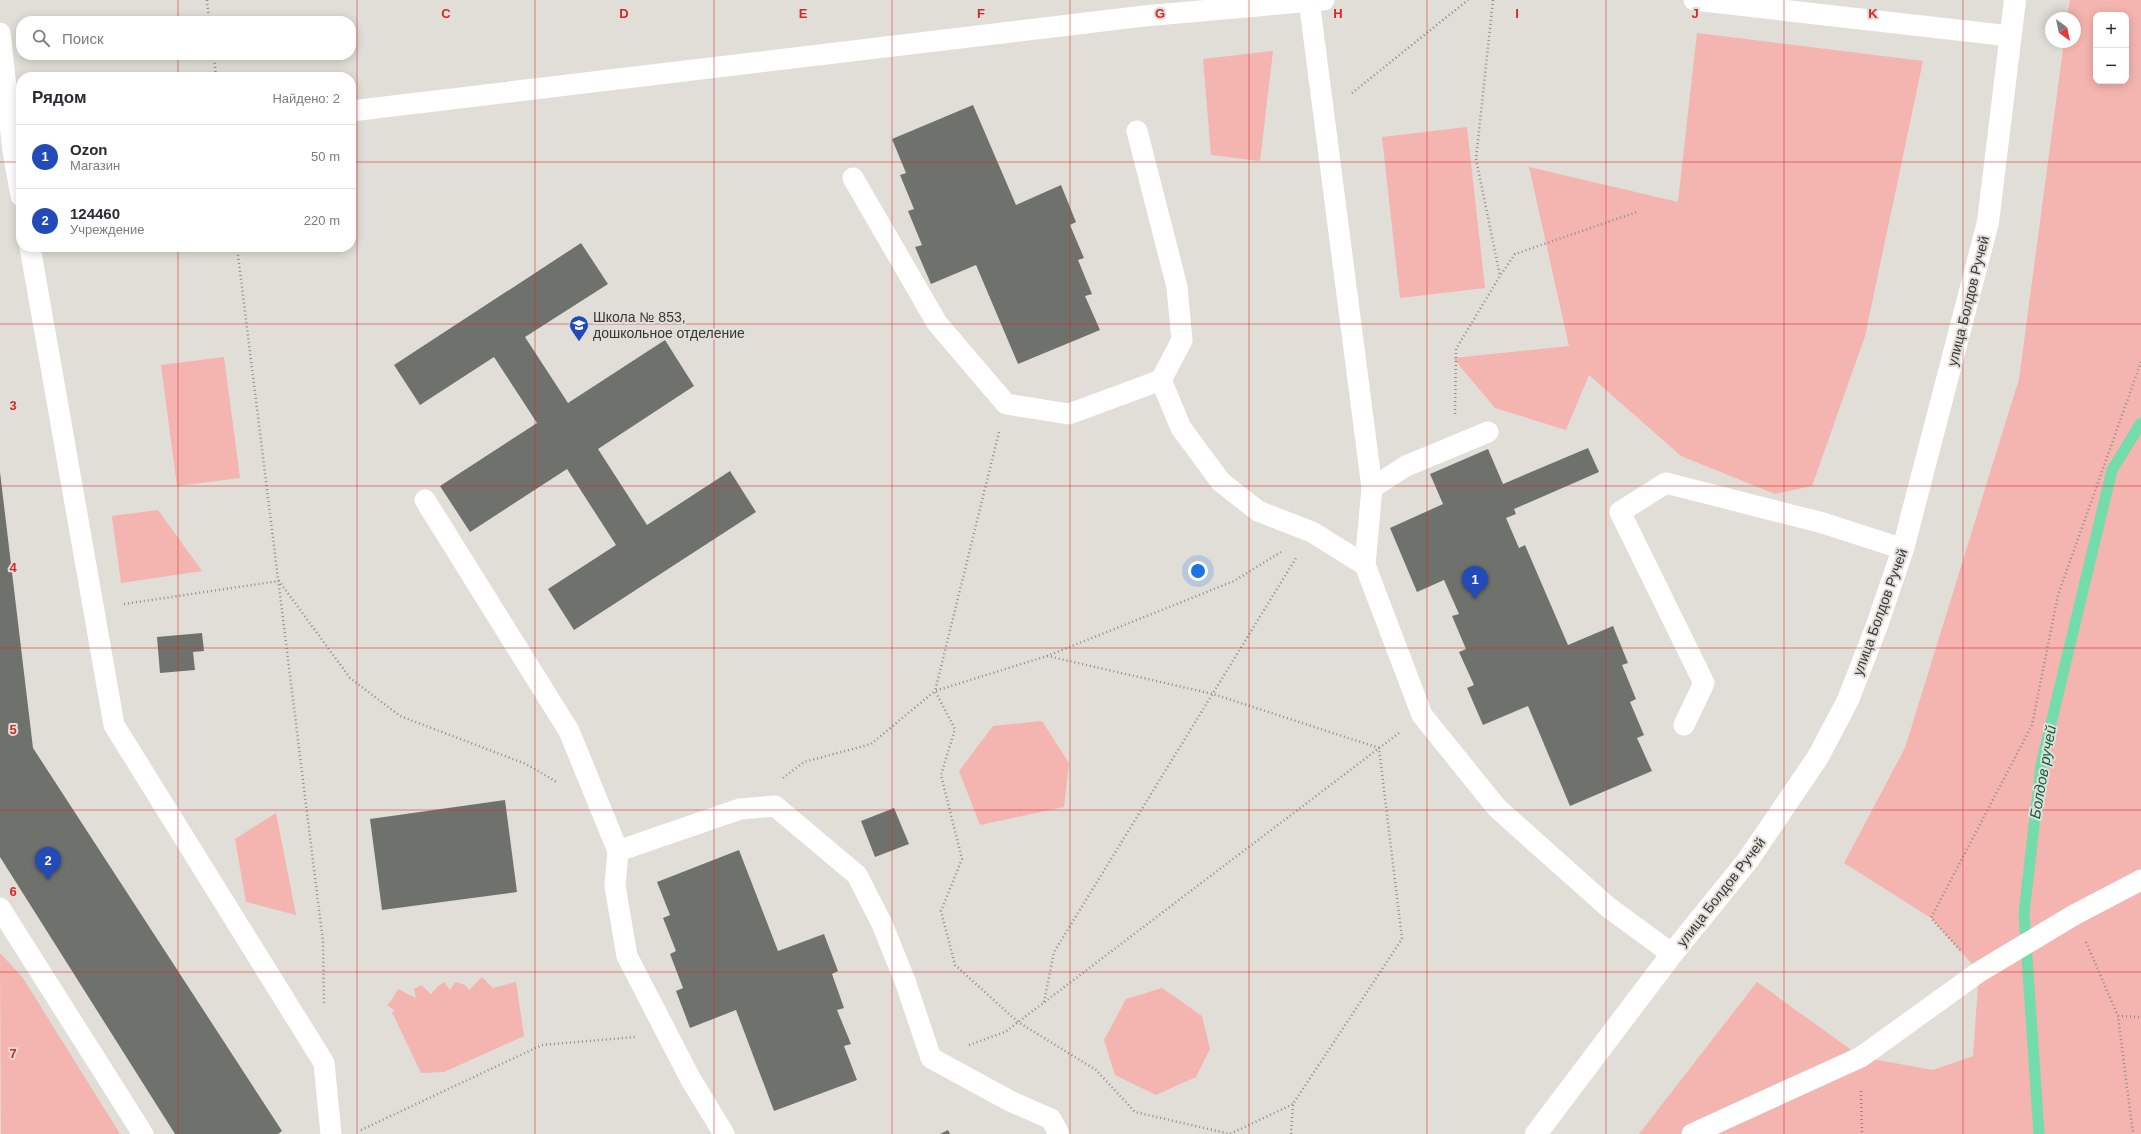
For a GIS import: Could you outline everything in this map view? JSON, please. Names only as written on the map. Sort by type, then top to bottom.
[{"type":"street","name":"улица Болдов Ручей","points":[[1536,1134],[1672,954],[1748,860],[1818,757],[1848,700],[1876,628],[1903,549],[1988,222],[2015,0]]},
{"type":"lane","points":[[1694,0],[2010,36]]},
{"type":"lane","points":[[356,110],[1144,16],[1314,1],[1325,115],[1372,488],[1365,565],[1422,715],[1497,808],[1608,908],[1672,954]]},
{"type":"lane","points":[[0,33],[16,144]]},
{"type":"lane","points":[[853,178],[937,323],[1006,404],[1069,414],[1161,380],[1182,340],[1177,287],[1137,131]]},
{"type":"lane","points":[[31,252],[114,725],[324,1063],[331,1134]]},
{"type":"lane","points":[[1161,380],[1181,428],[1221,482],[1258,511],[1312,532],[1365,565]]},
{"type":"lane","points":[[1372,488],[1406,466],[1488,432]]},
{"type":"lane","points":[[1684,725],[1704,683],[1620,512],[1666,483],[1823,523],[1903,549]]},
{"type":"lane","points":[[425,500],[569,731],[618,851],[615,886],[627,956],[690,1078],[724,1134]]},
{"type":"lane","points":[[618,851],[740,809],[775,806],[857,875],[882,924],[905,981],[931,1058],[1010,1101],[1051,1119],[1059,1134]]},
{"type":"lane","points":[[1692,1134],[1861,1057],[1979,972],[2074,915],[2141,880]]},
{"type":"lane","points":[[0,908],[143,1134]]},
{"type":"path","points":[[207,0],[209,16]]},
{"type":"path","points":[[1325,115],[1468,0]]},
{"type":"path","points":[[1494,0],[1476,159],[1500,276]]},
{"type":"path","points":[[214,60],[216,72]]},
{"type":"path","points":[[1454,447],[1456,349],[1515,254],[1637,212]]},
{"type":"path","points":[[238,252],[323,942],[324,1010]]},
{"type":"path","points":[[1979,972],[1931,918],[2032,724],[2058,595],[2141,362]]},
{"type":"path","points":[[1006,404],[935,691],[955,729],[941,775],[962,859],[942,911],[955,965],[1018,1022],[1096,1070],[1135,1112],[1230,1134],[1293,1104]]},
{"type":"path","points":[[778,781],[804,762],[871,744],[935,691],[1047,656],[1234,581],[1312,532]]},
{"type":"path","points":[[1044,1002],[1054,952],[1312,532]]},
{"type":"path","points":[[93,608],[279,582]]},
{"type":"path","points":[[279,582],[350,678],[400,716],[526,764],[560,784]]},
{"type":"path","points":[[1047,656],[1213,694],[1379,748]]},
{"type":"path","points":[[931,1058],[1005,1032],[1422,715]]},
{"type":"path","points":[[1291,1134],[1293,1104],[1402,939],[1379,748]]},
{"type":"path","points":[[2074,915],[2118,1016],[2133,1134]]},
{"type":"path","points":[[2118,1016],[2141,1017]]},
{"type":"path","points":[[359,1131],[542,1045],[668,1034]]},
{"type":"path","points":[[1861,1057],[1862,1134]]},
{"type":"shaded area","points":[[2070,0],[2141,0],[2141,1134],[1639,1134],[1757,982],[1861,1057],[1933,1070],[1973,1056],[1979,972],[1931,918],[1844,863],[1905,748],[2019,379],[2063,48],[2081,48],[2081,12],[2068,12]]},
{"type":"shaded area","points":[[1697,33],[1923,61],[1865,336],[1812,486],[1775,494],[1681,456],[1589,375],[1566,430],[1495,408],[1453,358],[1569,346],[1529,167],[1678,202]]},
{"type":"shaded area","points":[[1273,51],[1260,161],[1211,155],[1203,59]]},
{"type":"shaded area","points":[[1467,127],[1485,288],[1400,298],[1382,137]]},
{"type":"shaded area","points":[[224,357],[240,478],[177,486],[161,365]]},
{"type":"shaded area","points":[[158,510],[202,571],[121,583],[112,516]]},
{"type":"shaded area","points":[[1042,721],[1069,763],[1064,807],[980,825],[959,771],[993,726]]},
{"type":"shaded area","points":[[276,813],[296,915],[246,902],[235,839]]},
{"type":"shaded area","points":[[0,953],[23,978],[120,1134],[1,1134]]},
{"type":"shaded area","points":[[482,977],[493,988],[516,982],[524,1036],[444,1072],[421,1073],[392,1012],[395,1011],[387,1005],[398,989],[416,998],[414,989],[421,985],[431,994],[444,982],[450,990],[455,982],[465,985],[469,990]]},
{"type":"shaded area","points":[[1162,988],[1202,1016],[1210,1049],[1196,1077],[1156,1095],[1115,1075],[1104,1040],[1126,999]]},
{"type":"building","points":[[973,105],[1016,205],[1061,185],[1076,222],[1070,225],[1084,258],[1078,260],[1092,294],[1085,296],[1100,330],[1018,364],[976,265],[931,284],[915,247],[922,245],[908,211],[914,209],[900,175],[906,173],[892,139]]},
{"type":"building","points":[[581,243],[608,284],[525,337],[568,403],[665,340],[694,386],[598,449],[647,525],[730,471],[756,512],[574,630],[548,589],[616,545],[567,469],[470,532],[440,486],[537,423],[494,357],[420,405],[394,365]]},
{"type":"building","points":[[1588,448],[1599,472],[1514,509],[1516,514],[1506,518],[1519,548],[1525,545],[1568,645],[1613,626],[1628,663],[1622,665],[1636,699],[1630,702],[1644,735],[1637,738],[1652,771],[1570,806],[1528,706],[1483,725],[1467,688],[1474,685],[1459,652],[1466,649],[1452,616],[1459,614],[1444,580],[1417,592],[1390,528],[1443,504],[1430,474],[1488,449],[1503,484]]},
{"type":"building","points":[[0,472],[33,748],[282,1131],[278,1134],[175,1134],[0,857]]},
{"type":"building","points":[[202,633],[204,651],[193,652],[195,670],[160,673],[157,637]]},
{"type":"building","points":[[505,800],[517,892],[382,910],[370,819]]},
{"type":"building","points":[[894,808],[909,844],[875,857],[861,821]]},
{"type":"building","points":[[739,850],[778,951],[824,934],[838,971],[832,974],[844,1008],[837,1010],[851,1044],[844,1046],[857,1080],[774,1111],[736,1010],[690,1028],[676,991],[683,988],[670,954],[676,951],[663,918],[670,915],[657,882]]},
{"type":"building","points":[[948,1130],[950,1134],[940,1134]]},
{"type":"waterway","name":"Болдов ручей","points":[[2039,1134],[2024,913],[2041,765],[2112,470],[2141,423]]},
{"type":"place","name":"Школа № 853, дошкольное отделение","points":[[579,342]]},
{"type":"place","name":"Ozon","points":[[1475,599]]},
{"type":"place","name":"124460","points":[[48,880]]}]
